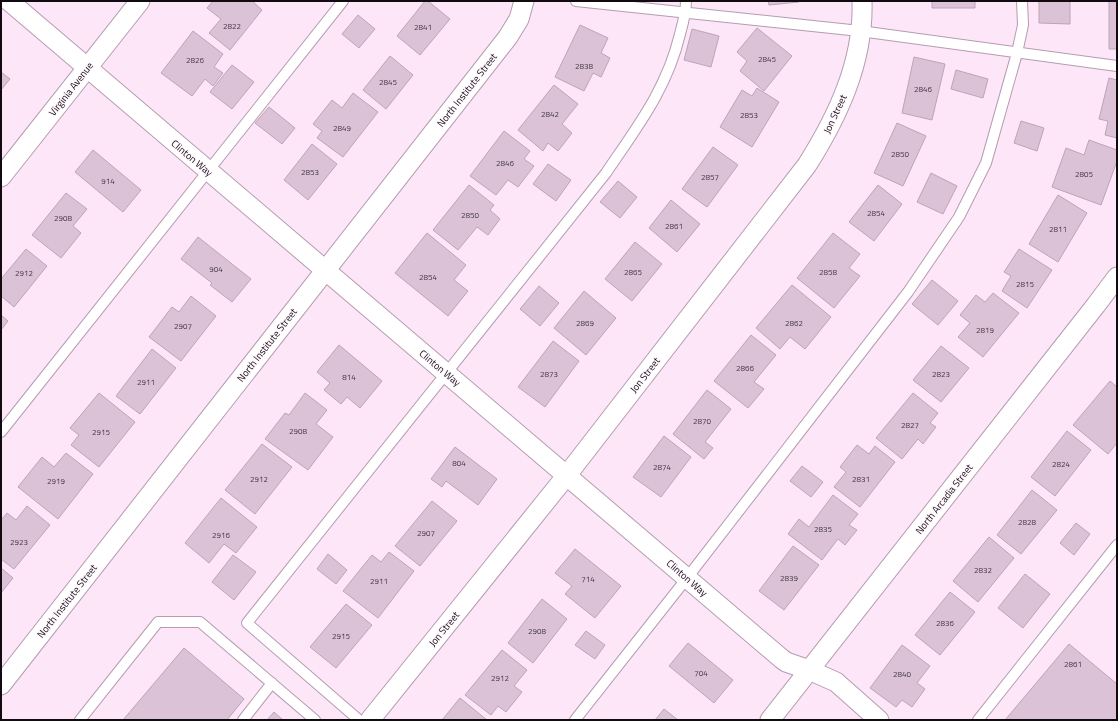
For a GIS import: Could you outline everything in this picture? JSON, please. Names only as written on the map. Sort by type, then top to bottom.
[{"type":"street","name":"Clinton Way","points":[[9,1],[87,69],[786,662],[836,682],[879,720]]},
{"type":"street","name":"Virginia Avenue","points":[[1,178],[140,1]]},
{"type":"street","name":"North Institute Street","points":[[1,685],[508,37],[518,19],[524,1]]},
{"type":"street","name":"Jon Street","points":[[370,720],[567,475],[807,165],[831,124],[845,94],[854,65],[860,32],[862,1]]},
{"type":"street","name":"North Arcadia Street","points":[[770,720],[1117,277]]},
{"type":"lane","points":[[1,432],[343,1]]},
{"type":"lane","points":[[576,1],[860,32],[1117,66]]},
{"type":"lane","points":[[359,720],[247,623],[606,173],[649,109],[662,85],[676,51],[686,13],[686,1]]},
{"type":"lane","points":[[575,720],[908,292],[959,217],[986,163],[1017,53],[1022,25],[1022,1]]},
{"type":"lane","points":[[978,720],[1117,545]]},
{"type":"lane","points":[[80,720],[158,622],[200,622],[315,720]]},
{"type":"lane","points":[[243,720],[272,683]]},
{"type":"building","points":[[213,1],[252,1],[262,10],[230,50],[209,33],[221,19],[207,8]]},
{"type":"building","points":[[425,1],[428,1],[450,19],[420,55],[397,36]]},
{"type":"building","points":[[768,1],[799,1],[799,2],[769,5]]},
{"type":"building","points":[[932,1],[975,1],[975,8],[932,8]]},
{"type":"building","points":[[1039,1],[1070,1],[1070,24],[1039,23]]},
{"type":"building","points":[[1109,1],[1117,1],[1117,49],[1109,49]]},
{"type":"building","points":[[358,15],[375,29],[359,48],[342,34]]},
{"type":"building","points":[[580,25],[608,38],[601,53],[610,58],[601,77],[593,73],[584,91],[555,77]]},
{"type":"building","points":[[757,28],[792,56],[764,91],[740,71],[747,61],[737,52]]},
{"type":"building","points":[[692,29],[719,36],[711,67],[684,60]]},
{"type":"building","points":[[193,31],[223,54],[214,67],[223,73],[213,86],[205,79],[192,96],[161,73]]},
{"type":"building","points":[[390,56],[413,75],[386,109],[363,90]]},
{"type":"building","points":[[914,57],[945,64],[932,120],[902,113]]},
{"type":"building","points":[[232,65],[254,82],[232,109],[210,92]]},
{"type":"building","points":[[956,70],[988,79],[983,98],[951,89]]},
{"type":"building","points":[[1,72],[10,79],[1,90]]},
{"type":"building","points":[[1109,78],[1117,80],[1117,138],[1105,135],[1108,121],[1099,119]]},
{"type":"building","points":[[554,85],[578,104],[562,124],[572,133],[558,151],[548,143],[543,151],[518,130]]},
{"type":"building","points":[[757,88],[779,102],[752,147],[720,127],[742,90],[752,96]]},
{"type":"building","points":[[353,93],[378,112],[343,157],[317,138],[322,131],[313,124],[332,100],[342,108]]},
{"type":"building","points":[[269,107],[295,128],[282,144],[255,123]]},
{"type":"building","points":[[1021,121],[1044,128],[1037,151],[1014,143]]},
{"type":"building","points":[[897,123],[926,136],[903,186],[874,173]]},
{"type":"building","points":[[504,131],[530,151],[524,159],[534,166],[518,187],[508,180],[496,195],[470,176]]},
{"type":"building","points":[[1089,140],[1117,150],[1117,161],[1101,205],[1052,187],[1066,148],[1084,155]]},
{"type":"building","points":[[312,144],[337,164],[308,200],[284,180]]},
{"type":"building","points":[[713,147],[738,165],[707,207],[682,189]]},
{"type":"building","points":[[93,150],[141,190],[123,212],[75,172]]},
{"type":"building","points":[[548,164],[571,180],[556,201],[533,184]]},
{"type":"building","points":[[931,173],[957,186],[943,214],[917,202]]},
{"type":"building","points":[[618,181],[637,197],[620,218],[600,202]]},
{"type":"building","points":[[469,185],[494,205],[490,210],[500,219],[488,235],[477,227],[458,250],[433,230]]},
{"type":"building","points":[[878,185],[902,204],[874,241],[849,222]]},
{"type":"building","points":[[66,193],[87,209],[73,226],[81,233],[61,258],[32,235]]},
{"type":"building","points":[[1058,195],[1087,213],[1058,262],[1029,244]]},
{"type":"building","points":[[671,200],[700,224],[677,252],[649,228]]},
{"type":"building","points":[[427,233],[466,265],[454,280],[468,291],[448,316],[395,273]]},
{"type":"building","points":[[833,233],[860,254],[849,268],[860,276],[834,308],[797,278]]},
{"type":"building","points":[[198,237],[251,279],[232,302],[210,285],[212,283],[181,259]]},
{"type":"building","points":[[635,242],[662,264],[632,301],[605,279]]},
{"type":"building","points":[[26,249],[47,266],[14,307],[1,296],[1,279]]},
{"type":"building","points":[[1019,249],[1052,270],[1027,308],[1002,291],[1011,276],[1004,272]]},
{"type":"building","points":[[932,280],[958,301],[938,325],[912,304]]},
{"type":"building","points":[[792,285],[831,317],[805,349],[790,337],[780,349],[756,328]]},
{"type":"building","points":[[539,286],[559,303],[540,326],[520,309]]},
{"type":"building","points":[[584,291],[616,318],[586,355],[554,328]]},
{"type":"building","points":[[993,293],[1019,313],[983,357],[958,337],[970,323],[960,315],[976,295],[985,302]]},
{"type":"building","points":[[191,296],[216,316],[181,361],[149,337],[172,307],[179,312]]},
{"type":"building","points":[[1,315],[8,321],[1,330]]},
{"type":"building","points":[[751,335],[776,355],[754,382],[764,389],[748,408],[714,381]]},
{"type":"building","points":[[553,341],[579,361],[545,407],[518,387]]},
{"type":"building","points":[[339,345],[382,381],[360,408],[347,397],[341,404],[324,390],[330,383],[317,372]]},
{"type":"building","points":[[941,346],[969,368],[941,402],[913,380]]},
{"type":"building","points":[[152,349],[176,368],[140,414],[116,396]]},
{"type":"building","points":[[1110,381],[1117,387],[1117,443],[1108,454],[1073,425]]},
{"type":"building","points":[[707,390],[731,409],[705,442],[713,448],[704,459],[673,434]]},
{"type":"building","points":[[99,393],[135,422],[99,467],[71,445],[79,435],[70,428]]},
{"type":"building","points":[[305,393],[327,410],[316,424],[333,437],[308,470],[265,439],[285,413],[289,415]]},
{"type":"building","points":[[913,393],[938,413],[930,423],[936,427],[923,444],[918,439],[902,459],[876,438]]},
{"type":"building","points":[[1067,431],[1091,450],[1055,496],[1031,477]]},
{"type":"building","points":[[664,436],[691,457],[661,497],[633,477]]},
{"type":"building","points":[[262,444],[292,467],[255,514],[225,490]]},
{"type":"building","points":[[857,445],[869,454],[875,446],[895,462],[860,507],[834,487],[846,472],[840,467]]},
{"type":"building","points":[[455,447],[497,479],[478,505],[446,481],[442,487],[431,479]]},
{"type":"building","points":[[66,453],[93,474],[58,519],[18,487],[42,457],[54,467]]},
{"type":"building","points":[[802,466],[823,482],[811,497],[790,481]]},
{"type":"building","points":[[1032,490],[1057,510],[1021,554],[997,535]]},
{"type":"building","points":[[833,495],[858,514],[849,525],[857,530],[845,545],[838,539],[822,560],[788,534],[799,519],[809,527]]},
{"type":"building","points":[[221,498],[257,527],[236,553],[224,544],[209,563],[185,543]]},
{"type":"building","points":[[432,501],[457,521],[420,566],[395,546]]},
{"type":"building","points":[[27,506],[50,525],[14,569],[1,559],[1,520],[7,513],[16,520]]},
{"type":"building","points":[[1076,523],[1090,534],[1074,555],[1060,543]]},
{"type":"building","points":[[989,537],[1014,558],[978,602],[953,581]]},
{"type":"building","points":[[793,546],[819,565],[784,610],[759,591]]},
{"type":"building","points":[[575,549],[621,586],[595,618],[565,594],[572,586],[555,573]]},
{"type":"building","points":[[389,552],[414,571],[378,618],[343,591],[372,555],[381,562]]},
{"type":"building","points":[[328,554],[347,570],[336,584],[317,569]]},
{"type":"building","points":[[233,555],[256,572],[234,600],[212,582]]},
{"type":"building","points":[[1,568],[13,578],[1,593]]},
{"type":"building","points":[[1025,574],[1050,594],[1023,628],[998,608]]},
{"type":"building","points":[[950,592],[975,612],[940,655],[915,635]]},
{"type":"building","points":[[542,599],[567,619],[533,663],[508,643]]},
{"type":"building","points":[[346,604],[372,625],[336,668],[310,647]]},
{"type":"building","points":[[586,631],[605,645],[595,659],[575,645]]},
{"type":"building","points":[[688,643],[733,680],[714,703],[669,666]]},
{"type":"building","points":[[1069,644],[1117,684],[1117,720],[1005,720]]},
{"type":"building","points":[[902,645],[930,666],[917,683],[925,689],[912,707],[902,700],[896,707],[870,688]]},
{"type":"building","points":[[184,648],[244,699],[227,720],[123,720]]},
{"type":"building","points":[[502,650],[527,670],[514,686],[522,692],[506,712],[498,706],[491,715],[465,695]]},
{"type":"building","points":[[460,698],[487,720],[442,720]]},
{"type":"building","points":[[664,709],[678,720],[655,720]]},
{"type":"building","points":[[274,712],[283,720],[267,720]]}]
